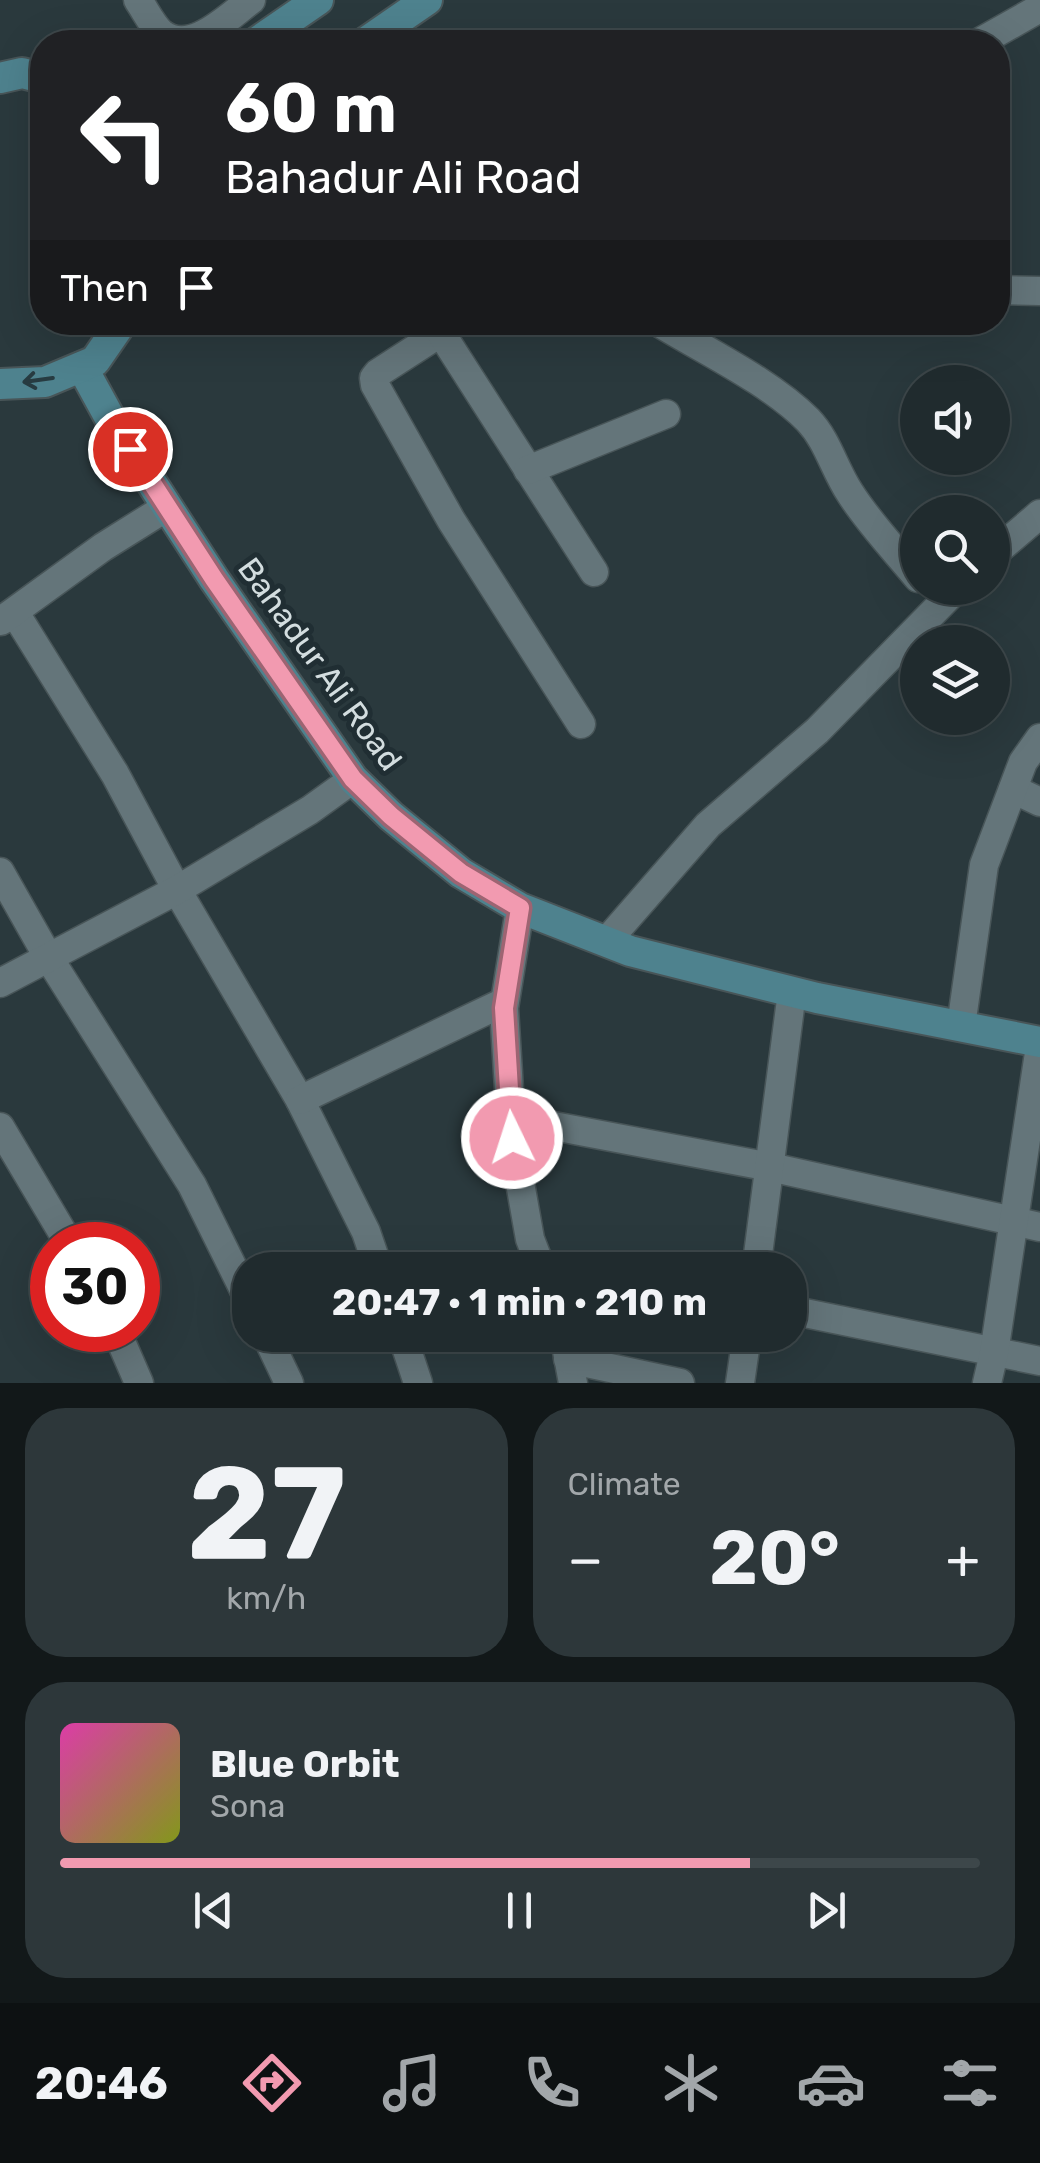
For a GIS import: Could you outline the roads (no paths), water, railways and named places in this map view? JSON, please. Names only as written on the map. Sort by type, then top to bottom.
[{"type":"street","points":[[138,0],[159,30]]},
{"type":"street","points":[[209,30],[251,0]]},
{"type":"street","points":[[274,30],[318,0]]},
{"type":"street","points":[[384,30],[428,0]]},
{"type":"street","points":[[1001,30],[1040,8]]},
{"type":"street","points":[[0,78],[30,75]]},
{"type":"street","points":[[1010,290],[1040,291]]},
{"type":"street","points":[[0,384],[45,382],[82,367],[95,361],[113,335]]},
{"type":"street","points":[[438,335],[378,372],[375,385],[451,520],[581,724]]},
{"type":"street","points":[[453,335],[528,470],[594,572]]},
{"type":"street","points":[[679,335],[760,384],[807,419],[827,444],[851,495],[900,556]]},
{"type":"street","name":"Bahadur Ali Road","points":[[82,367],[167,507],[353,779],[461,873],[520,908],[630,950],[792,992],[1040,1044]]},
{"type":"street","points":[[528,470],[666,414]]},
{"type":"street","points":[[167,507],[103,547],[7,617],[115,774],[177,890],[300,1100],[373,1252]]},
{"type":"street","points":[[1010,540],[1040,514]]},
{"type":"street","points":[[606,942],[708,825],[818,730],[929,605]]},
{"type":"street","points":[[961,1026],[984,864],[1023,762],[1040,738]]},
{"type":"street","points":[[0,983],[177,890],[310,810],[353,779]]},
{"type":"street","points":[[1013,789],[1040,802]]},
{"type":"street","points":[[0,872],[192,1184],[232,1265]]},
{"type":"street","points":[[520,908],[504,1002],[510,1118],[535,1252]]},
{"type":"street","points":[[758,1252],[792,992]]},
{"type":"street","points":[[300,1100],[504,1002]]},
{"type":"street","points":[[987,1383],[1027,1224],[1040,1044]]},
{"type":"street","points":[[510,1118],[770,1167],[1027,1224]]},
{"type":"street","points":[[0,1127],[56,1222]]},
{"type":"street","points":[[807,1314],[1040,1361]]},
{"type":"street","points":[[125,1352],[138,1383]]},
{"type":"street","points":[[274,1352],[290,1383]]},
{"type":"street","points":[[408,1352],[418,1383]]},
{"type":"street","points":[[740,1383],[745,1352]]},
{"type":"street","points":[[569,1359],[680,1383]]}]
